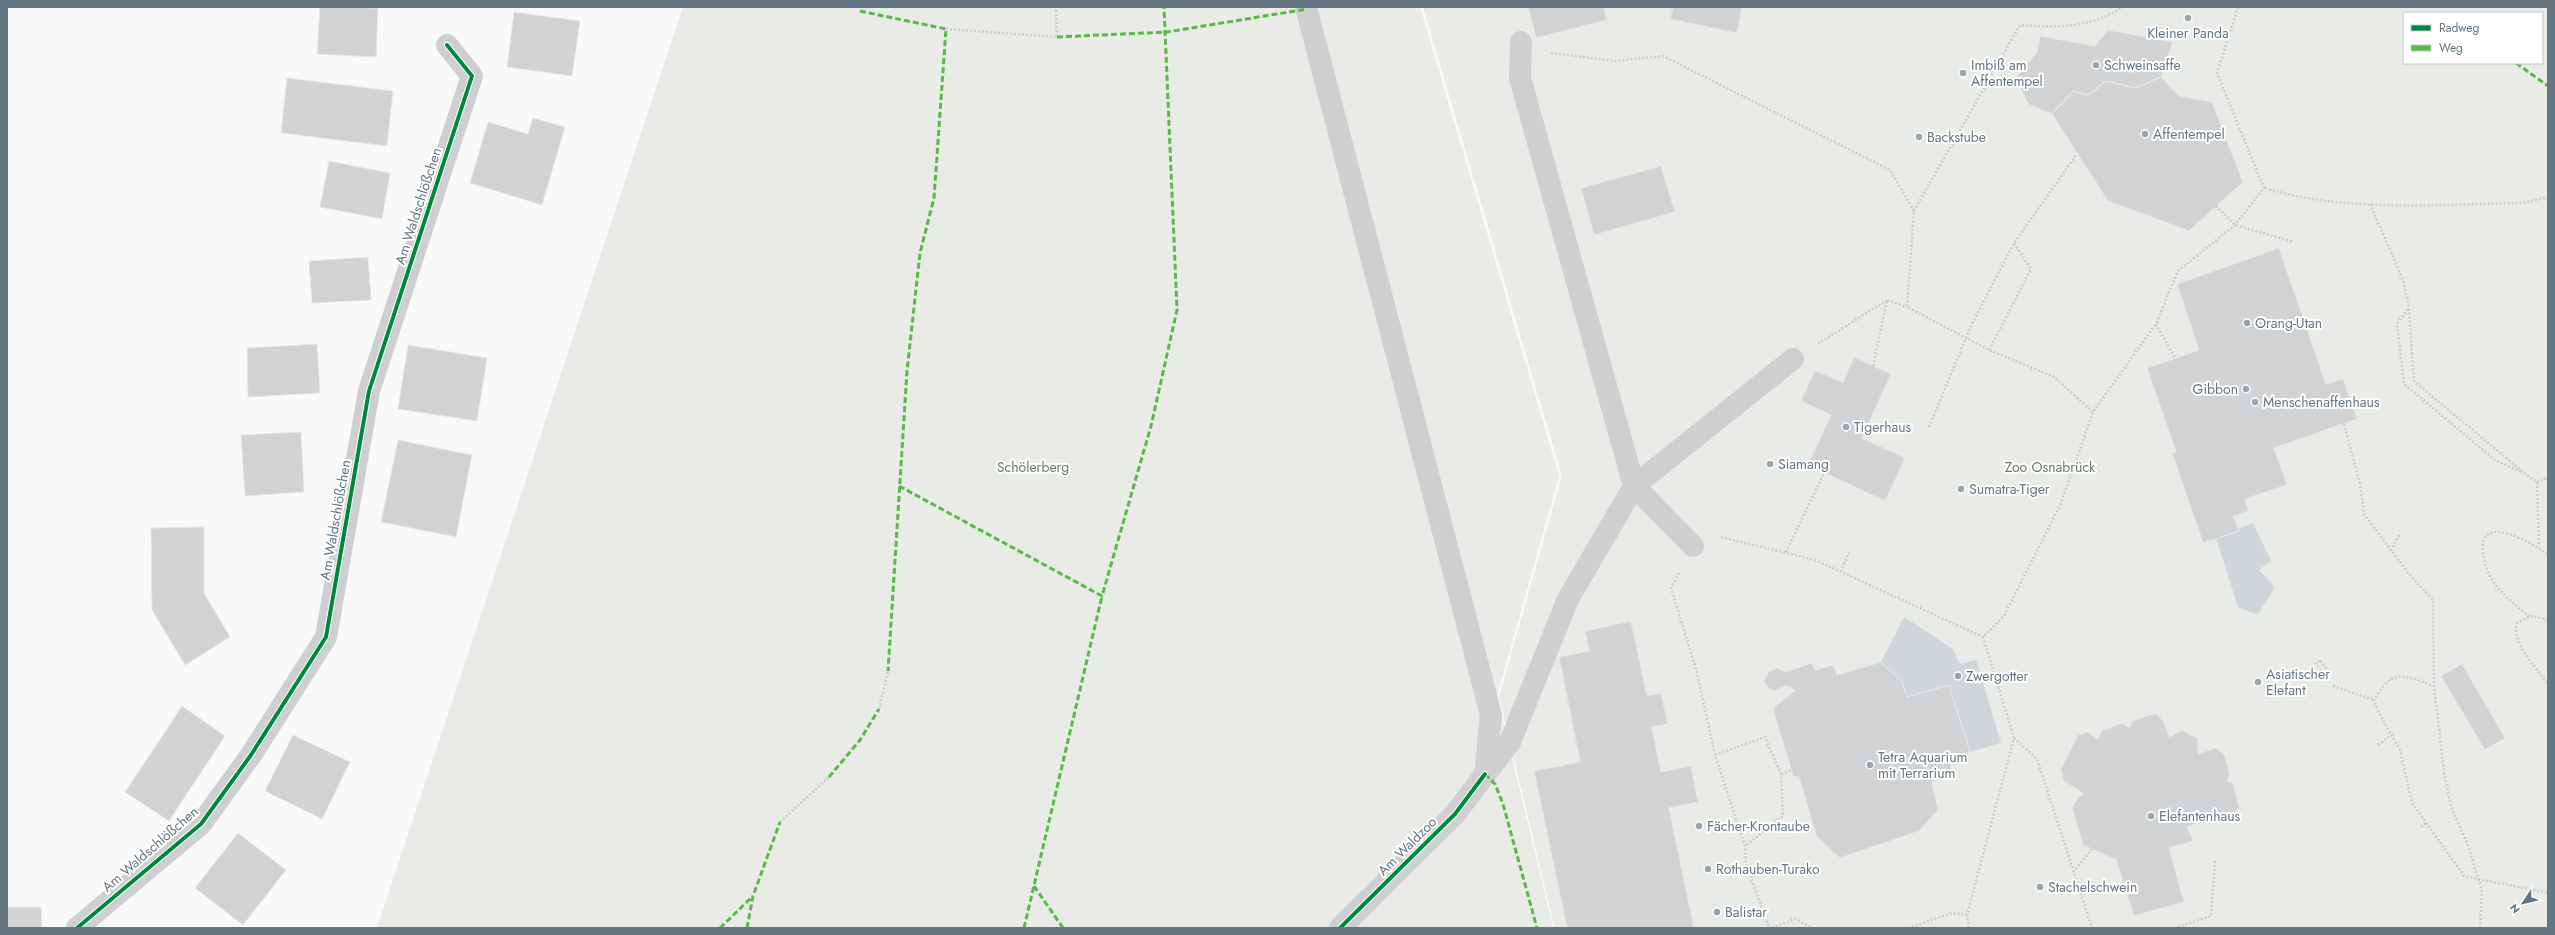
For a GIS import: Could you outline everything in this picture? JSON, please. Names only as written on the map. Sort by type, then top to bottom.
[{"type":"street","points":[[1306,7],[1491,715],[1485,774]]},
{"type":"street","points":[[1521,42],[1520,78],[1634,486],[1692,546]]},
{"type":"street","name":"Am Waldschlößchen","points":[[77,928],[201,824],[251,755],[326,637],[369,391],[472,76],[447,45]]},
{"type":"street","points":[[1634,486],[1793,359]]},
{"type":"street","name":"Am Waldzoo","points":[[1340,928],[1455,814],[1510,742],[1568,599],[1634,486]]},
{"type":"path","points":[[946,29],[1057,37],[1056,7]]},
{"type":"path","points":[[1907,306],[1914,211],[2020,24],[2055,28],[2107,17],[2122,7]]},
{"type":"path","points":[[2238,7],[2217,73],[2264,188]]},
{"type":"path","points":[[1521,42],[1536,51],[1615,61],[1663,56],[1890,170],[1914,211]]},
{"type":"path","points":[[1929,427],[1971,326],[2014,243],[2078,154]]},
{"type":"path","points":[[2264,188],[2288,195],[2370,204],[2523,203],[2548,198]]},
{"type":"path","points":[[1983,637],[2004,616],[2061,503],[2093,412],[2156,324],[2178,271],[2235,225],[2264,188]]},
{"type":"path","points":[[2370,204],[2403,280],[2409,308],[2414,381],[2536,482]]},
{"type":"path","points":[[2216,206],[2235,225],[2294,242]]},
{"type":"path","points":[[1989,350],[2031,269],[2014,243]]},
{"type":"path","points":[[1873,366],[1887,300]]},
{"type":"path","points":[[1793,359],[1887,300],[1907,306],[1989,350],[2054,377],[2093,412]]},
{"type":"path","points":[[2409,308],[2397,324],[2404,384],[2495,460],[2524,473]]},
{"type":"path","points":[[2156,324],[2175,358]]},
{"type":"path","points":[[2344,424],[2360,484],[2364,514],[2390,551],[2433,600],[2434,686],[2444,772],[2451,807],[2468,845],[2482,892],[2480,928]]},
{"type":"path","points":[[1786,552],[1824,473]]},
{"type":"path","points":[[2536,482],[2548,478]]},
{"type":"path","points":[[2536,482],[2539,547]]},
{"type":"path","points":[[2390,551],[2400,532]]},
{"type":"path","points":[[2548,555],[2539,547],[2518,537],[2492,532],[2485,535],[2482,542],[2486,568],[2492,580],[2505,596],[2529,617],[2548,620]]},
{"type":"path","points":[[1813,928],[1795,919],[1771,928],[1746,864],[1745,846],[1715,755],[1696,669],[1671,588],[1692,546],[1716,535],[1815,560],[1983,637],[2014,738],[2037,759],[2092,928]]},
{"type":"path","points":[[1841,572],[1849,552]]},
{"type":"path","points":[[2529,617],[2517,623],[2515,630],[2520,644],[2548,684]]},
{"type":"path","points":[[2320,661],[2330,673],[2326,676],[2316,664],[2320,661]]},
{"type":"path","points":[[879,709],[888,671]]},
{"type":"path","points":[[2374,700],[2392,678],[2402,675],[2434,686]]},
{"type":"path","points":[[2333,686],[2374,700]]},
{"type":"path","points":[[2374,700],[2379,713],[2400,750],[2412,803],[2464,876],[2548,893]]},
{"type":"path","points":[[2378,745],[2392,735]]},
{"type":"path","points":[[1715,755],[1765,737],[1781,774],[1783,816],[1745,846]]},
{"type":"path","points":[[1969,928],[1967,915],[2014,738]]},
{"type":"path","points":[[1781,774],[1792,770]]},
{"type":"path","points":[[780,822],[828,777]]},
{"type":"path","points":[[2421,827],[2426,823]]},
{"type":"path","points":[[2073,872],[2092,849]]},
{"type":"path","points":[[2174,928],[2211,916],[2215,861]]},
{"type":"path","points":[[1908,928],[1952,913],[1967,915]]},
{"type":"green space","name":"Schölerberg","points":[[683,7],[1420,7],[1559,476],[1497,696],[1553,928],[377,928]]},
{"type":"green space","name":"Zoo Osnabrück","points":[[1423,7],[2548,7],[2548,928],[1555,928],[1499,697],[1562,476]]},
{"type":"shaded area","points":[[2253,523],[2271,561],[2259,570],[2275,587],[2258,615],[2238,607],[2216,538]]},
{"type":"shaded area","points":[[1904,617],[1953,649],[1960,664],[1976,660],[2001,743],[1970,752],[1949,686],[1907,697],[1902,682],[1881,662]]},
{"type":"building","points":[[320,7],[378,8],[376,57],[317,54]]},
{"type":"building","points":[[1528,7],[1604,7],[1607,20],[1536,38]]},
{"type":"building","points":[[1673,7],[1742,7],[1737,33],[1670,19]]},
{"type":"building","points":[[514,12],[580,21],[572,76],[507,67]]},
{"type":"building","name":"Schweinsaffe","points":[[2108,30],[2173,42],[2161,77],[2135,88],[2106,81],[2089,95],[2073,91],[2052,114],[2028,104],[2016,78],[2037,52],[2040,36],[2095,46]]},
{"type":"building","name":"Affentempel","points":[[2161,77],[2179,96],[2212,102],[2243,182],[2189,231],[2108,201],[2052,114],[2073,91],[2089,95],[2106,81],[2135,88]]},
{"type":"building","points":[[287,78],[393,91],[387,146],[281,133]]},
{"type":"building","points":[[533,118],[565,127],[542,205],[470,183],[488,122],[528,134]]},
{"type":"building","points":[[329,161],[390,173],[382,219],[320,207]]},
{"type":"building","points":[[1661,166],[1675,212],[1594,235],[1581,188]]},
{"type":"building","name":"Menschenaffenhaus","points":[[2279,248],[2326,384],[2343,379],[2357,419],[2274,448],[2287,485],[2245,499],[2249,511],[2233,516],[2239,531],[2203,543],[2172,453],[2176,452],[2147,368],[2199,350],[2177,284]]},
{"type":"building","points":[[368,257],[371,300],[312,303],[309,261]]},
{"type":"building","points":[[317,344],[320,393],[248,397],[247,348]]},
{"type":"building","points":[[408,345],[487,358],[477,421],[398,409]]},
{"type":"building","name":"Tigerhaus","points":[[1854,357],[1891,374],[1862,438],[1905,458],[1885,501],[1808,465],[1831,415],[1801,401],[1815,370],[1843,383]]},
{"type":"building","points":[[301,432],[304,492],[245,496],[241,435]]},
{"type":"building","points":[[398,440],[472,455],[456,537],[381,522]]},
{"type":"building","points":[[204,527],[204,593],[230,637],[185,665],[152,610],[151,528]]},
{"type":"building","points":[[1631,621],[1647,696],[1661,693],[1668,724],[1652,727],[1661,772],[1691,766],[1698,802],[1669,808],[1694,928],[1567,928],[1534,771],[1580,762],[1559,657],[1589,651],[1585,631]]},
{"type":"building","name":"Tetra Aquarium mit Terrarium","points":[[1881,662],[1902,682],[1907,697],[1949,685],[1970,752],[1949,759],[1953,776],[1932,782],[1938,810],[1919,831],[1840,858],[1817,837],[1799,777],[1793,776],[1774,713],[1774,707],[1795,691],[1791,687],[1786,686],[1774,691],[1767,687],[1764,680],[1769,671],[1777,668],[1785,672],[1812,663],[1815,670],[1833,665],[1837,675]]},
{"type":"building","points":[[2462,664],[2505,738],[2485,750],[2441,676]]},
{"type":"building","points":[[182,706],[225,736],[169,821],[125,792]]},
{"type":"building","name":"Elefantenhaus","points":[[2156,713],[2163,721],[2170,737],[2182,730],[2198,739],[2198,754],[2215,748],[2224,754],[2230,774],[2227,781],[2233,783],[2239,807],[2234,814],[2214,821],[2208,819],[2187,827],[2193,841],[2169,848],[2184,902],[2134,916],[2116,860],[2083,845],[2072,808],[2079,796],[2084,794],[2063,780],[2061,769],[2078,735],[2087,732],[2098,739],[2101,731],[2122,723],[2129,728],[2132,721]]},
{"type":"building","points":[[293,735],[350,762],[322,819],[265,791]]},
{"type":"building","points":[[238,833],[286,870],[243,925],[195,888]]},
{"type":"building","points":[[7,907],[41,907],[42,928],[7,928]]},
{"type":"marked path","points":[[899,486],[1102,596],[1151,426],[1177,310],[1164,7]]},
{"type":"marked path","points":[[1057,37],[1167,32],[1307,9]]},
{"type":"marked path","points":[[860,11],[946,29],[934,198],[920,253],[907,371],[888,671]]},
{"type":"marked path","points":[[2517,64],[2548,86]]},
{"type":"marked path","points":[[1024,928],[1102,596]]},
{"type":"marked path","points":[[829,777],[860,740],[879,709]]},
{"type":"marked path","points":[[1485,774],[1495,784],[1503,804],[1537,928]]},
{"type":"marked path","points":[[747,928],[753,896],[780,822]]},
{"type":"marked path","points":[[1034,886],[1063,928]]},
{"type":"marked path","points":[[720,928],[753,896]]},
{"type":"cycle path","points":[[77,928],[201,824],[251,755],[326,637],[369,391],[472,76],[447,45]]},
{"type":"cycle path","points":[[1340,928],[1455,814],[1485,774]]},
{"type":"place","name":"Kleiner Panda","points":[[2188,18]]},
{"type":"place","name":"Schweinsaffe","points":[[2096,65]]},
{"type":"place","name":"Imbiß am Affentempel","points":[[1963,73]]},
{"type":"place","name":"Affentempel","points":[[2145,134]]},
{"type":"place","name":"Backstube","points":[[1919,137]]},
{"type":"place","name":"Orang-Utan","points":[[2247,323]]},
{"type":"place","name":"Gibbon","points":[[2246,389]]},
{"type":"place","name":"Menschenaffenhaus","points":[[2255,402]]},
{"type":"place","name":"Tigerhaus","points":[[1846,427]]},
{"type":"place","name":"Siamang","points":[[1770,464]]},
{"type":"place","name":"Sumatra-Tiger","points":[[1961,489]]},
{"type":"place","name":"Zwergotter","points":[[1958,676]]},
{"type":"place","name":"Asiatischer Elefant","points":[[2258,682]]},
{"type":"place","name":"Tetra Aquarium mit Terrarium","points":[[1870,765]]},
{"type":"place","name":"Elefantenhaus","points":[[2151,816]]},
{"type":"place","name":"Fächer-Krontaube","points":[[1699,826]]},
{"type":"place","name":"Rothauben-Turako","points":[[1708,869]]},
{"type":"place","name":"Stachelschwein","points":[[2040,887]]},
{"type":"place","name":"Balistar","points":[[1717,912]]}]
